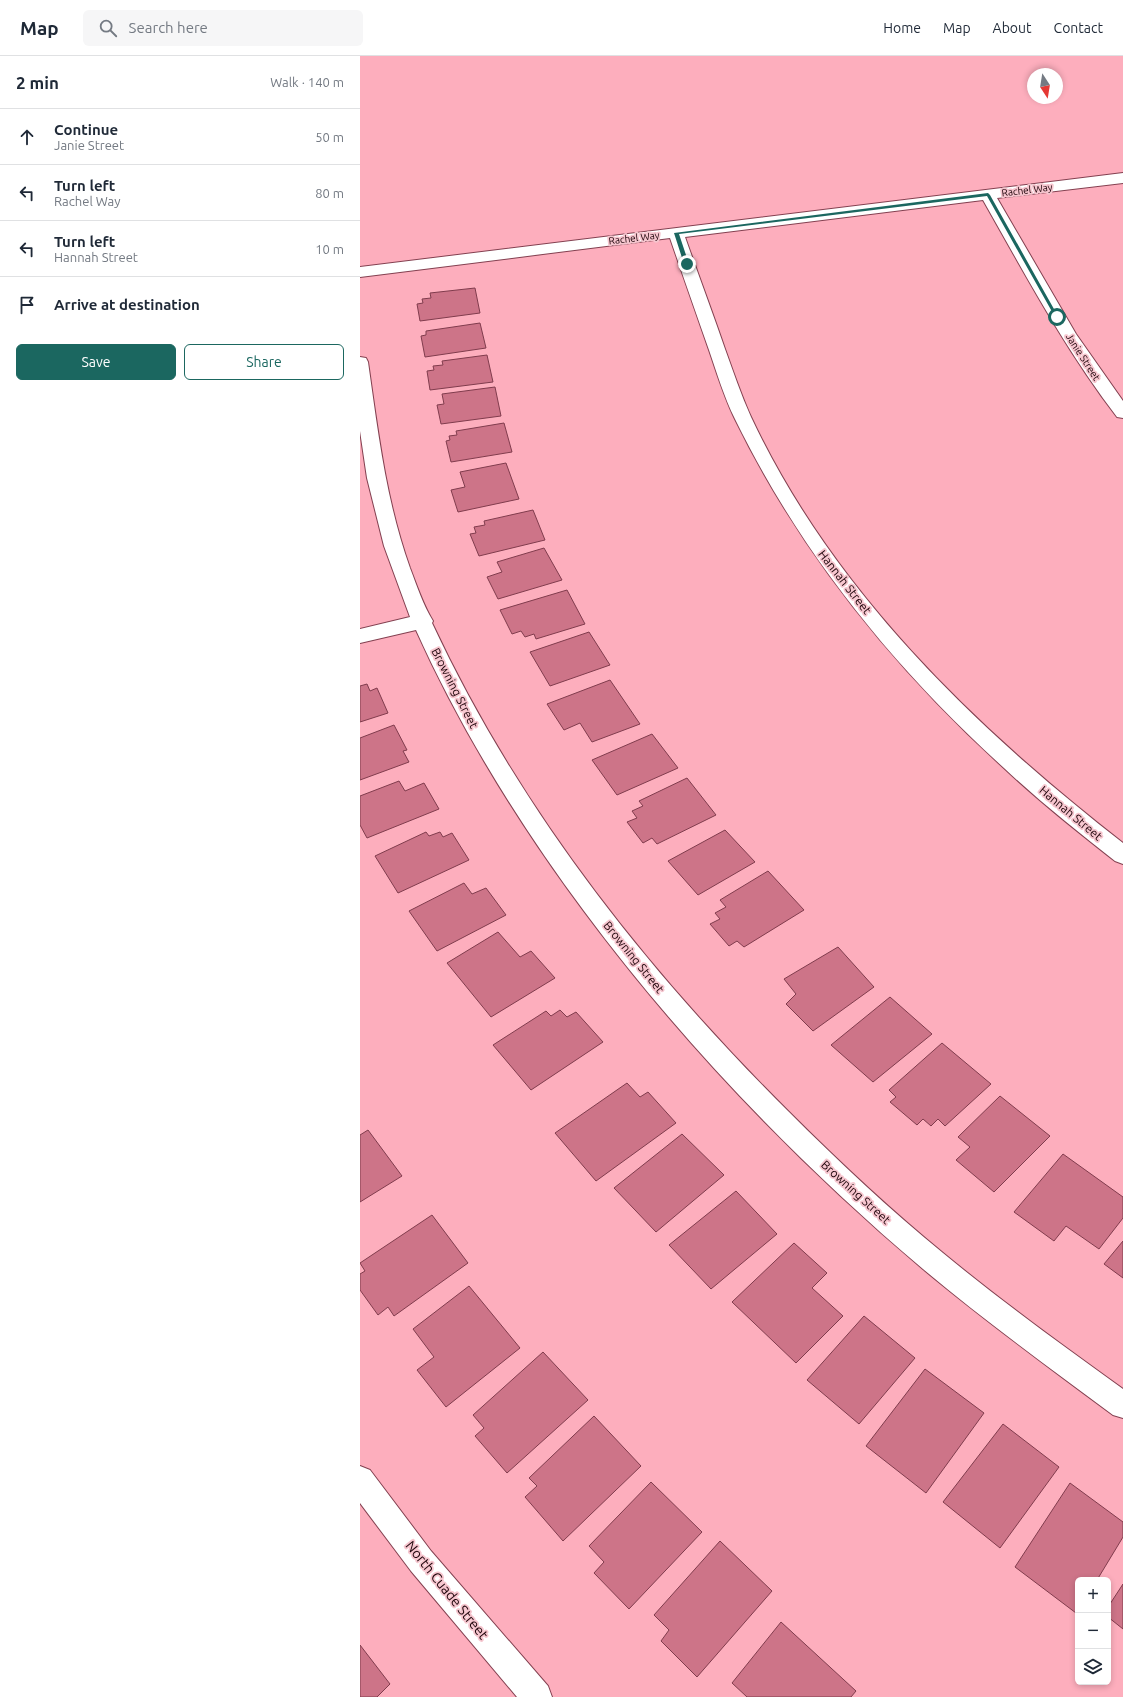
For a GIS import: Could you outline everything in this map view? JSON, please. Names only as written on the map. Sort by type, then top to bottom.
[{"type":"street","name":"Rachel Way","points":[[360,272],[1123,178]]},
{"type":"street","name":"Janie Street","points":[[988,195],[1071,340],[1102,387],[1123,413]]},
{"type":"street","name":"Hannah Street","points":[[676,233],[730,385],[743,417],[764,460],[819,549],[859,602],[905,656],[952,706],[1053,799],[1123,855]]},
{"type":"street","name":"Browning Street","points":[[360,362],[379,495],[392,544],[446,673],[476,729],[511,788],[558,858],[612,930],[664,995],[723,1062],[779,1121],[908,1239],[976,1296],[1123,1405]]},
{"type":"street","points":[[360,636],[423,621]]},
{"type":"street","name":"North Cuade Street","points":[[360,1480],[421,1561],[537,1697]]},
{"type":"building","points":[[475,288],[480,313],[420,321],[417,304],[423,303],[422,299],[431,298],[430,293]]},
{"type":"building","points":[[480,323],[486,348],[425,357],[421,336],[426,335],[426,331]]},
{"type":"building","points":[[487,355],[493,382],[430,390],[427,371],[434,370],[433,366],[443,365],[442,361]]},
{"type":"building","points":[[495,387],[501,416],[441,424],[437,405],[444,404],[442,394]]},
{"type":"building","points":[[504,423],[512,452],[451,462],[446,441],[450,440],[449,436],[457,435],[456,431]]},
{"type":"building","points":[[506,463],[519,499],[458,512],[451,490],[465,487],[460,472]]},
{"type":"building","points":[[533,510],[545,540],[479,556],[470,534],[476,533],[474,527],[485,525],[484,521]]},
{"type":"building","points":[[544,548],[562,580],[498,599],[487,577],[502,572],[497,562]]},
{"type":"building","points":[[567,590],[585,624],[536,639],[534,634],[525,637],[521,631],[512,634],[500,610]]},
{"type":"building","points":[[589,632],[610,665],[550,686],[530,652]]},
{"type":"building","points":[[610,680],[640,724],[592,742],[580,723],[564,730],[547,704]]},
{"type":"building","points":[[367,684],[370,691],[377,688],[388,713],[360,722],[360,686]]},
{"type":"building","points":[[394,725],[407,750],[403,751],[409,762],[360,780],[360,738]]},
{"type":"building","points":[[652,734],[678,768],[617,795],[592,760]]},
{"type":"building","points":[[687,778],[716,815],[657,844],[652,838],[643,843],[627,822],[637,818],[632,811],[643,806],[639,801]]},
{"type":"building","points":[[399,781],[405,791],[424,783],[439,809],[367,838],[360,825],[360,796]]},
{"type":"building","points":[[725,830],[755,862],[698,895],[668,861]]},
{"type":"building","points":[[426,832],[429,836],[440,832],[443,837],[452,833],[469,860],[398,893],[375,856]]},
{"type":"building","points":[[768,871],[804,910],[744,947],[737,941],[729,946],[710,924],[720,919],[715,913],[726,907],[720,900]]},
{"type":"building","points":[[464,883],[472,894],[486,888],[506,915],[437,951],[409,911]]},
{"type":"building","points":[[498,932],[520,957],[531,951],[555,978],[491,1017],[447,963]]},
{"type":"building","points":[[838,947],[874,987],[813,1031],[786,1004],[796,994],[784,979]]},
{"type":"building","points":[[890,997],[932,1034],[873,1082],[831,1045]]},
{"type":"building","points":[[560,1010],[567,1017],[576,1012],[603,1042],[531,1090],[493,1045],[546,1011],[551,1016]]},
{"type":"building","points":[[942,1043],[991,1084],[945,1126],[938,1119],[931,1126],[923,1119],[917,1125],[890,1102],[896,1097],[889,1090]]},
{"type":"building","points":[[627,1083],[640,1097],[648,1092],[676,1123],[596,1181],[555,1133]]},
{"type":"building","points":[[1000,1096],[1050,1136],[994,1192],[956,1160],[970,1147],[958,1137]]},
{"type":"building","points":[[368,1130],[402,1176],[360,1202],[360,1135]]},
{"type":"building","points":[[682,1134],[724,1175],[656,1232],[614,1188]]},
{"type":"building","points":[[1063,1154],[1123,1197],[1123,1218],[1099,1249],[1066,1226],[1054,1241],[1014,1212]]},
{"type":"building","points":[[736,1191],[777,1234],[711,1289],[669,1245]]},
{"type":"building","points":[[432,1215],[468,1263],[394,1316],[388,1307],[378,1315],[360,1290],[360,1274],[365,1271],[360,1263]]},
{"type":"building","points":[[1123,1241],[1123,1278],[1104,1264]]},
{"type":"building","points":[[794,1243],[827,1273],[812,1288],[843,1316],[796,1363],[732,1302]]},
{"type":"building","points":[[469,1286],[520,1348],[446,1407],[417,1370],[434,1357],[413,1329]]},
{"type":"building","points":[[864,1316],[915,1358],[859,1424],[807,1380]]},
{"type":"building","points":[[543,1352],[588,1400],[507,1473],[475,1436],[484,1428],[473,1415]]},
{"type":"building","points":[[925,1369],[984,1413],[926,1493],[866,1446]]},
{"type":"building","points":[[594,1416],[641,1466],[563,1541],[525,1497],[537,1486],[529,1478]]},
{"type":"building","points":[[1003,1424],[1059,1467],[1000,1548],[943,1502]]},
{"type":"building","points":[[651,1482],[702,1532],[629,1609],[594,1573],[604,1562],[589,1546]]},
{"type":"building","points":[[1070,1483],[1123,1522],[1123,1537],[1099,1577],[1075,1577],[1075,1612],[1015,1567]]},
{"type":"building","points":[[720,1541],[772,1591],[697,1677],[661,1641],[669,1630],[654,1615]]},
{"type":"building","points":[[1123,1584],[1123,1629],[1111,1619],[1111,1602]]},
{"type":"building","points":[[781,1622],[856,1691],[851,1697],[747,1697],[732,1683]]},
{"type":"building","points":[[360,1645],[390,1684],[377,1697],[360,1697]]},
{"type":"route","points":[[687,264],[676,233],[988,195],[1057,317]]}]
